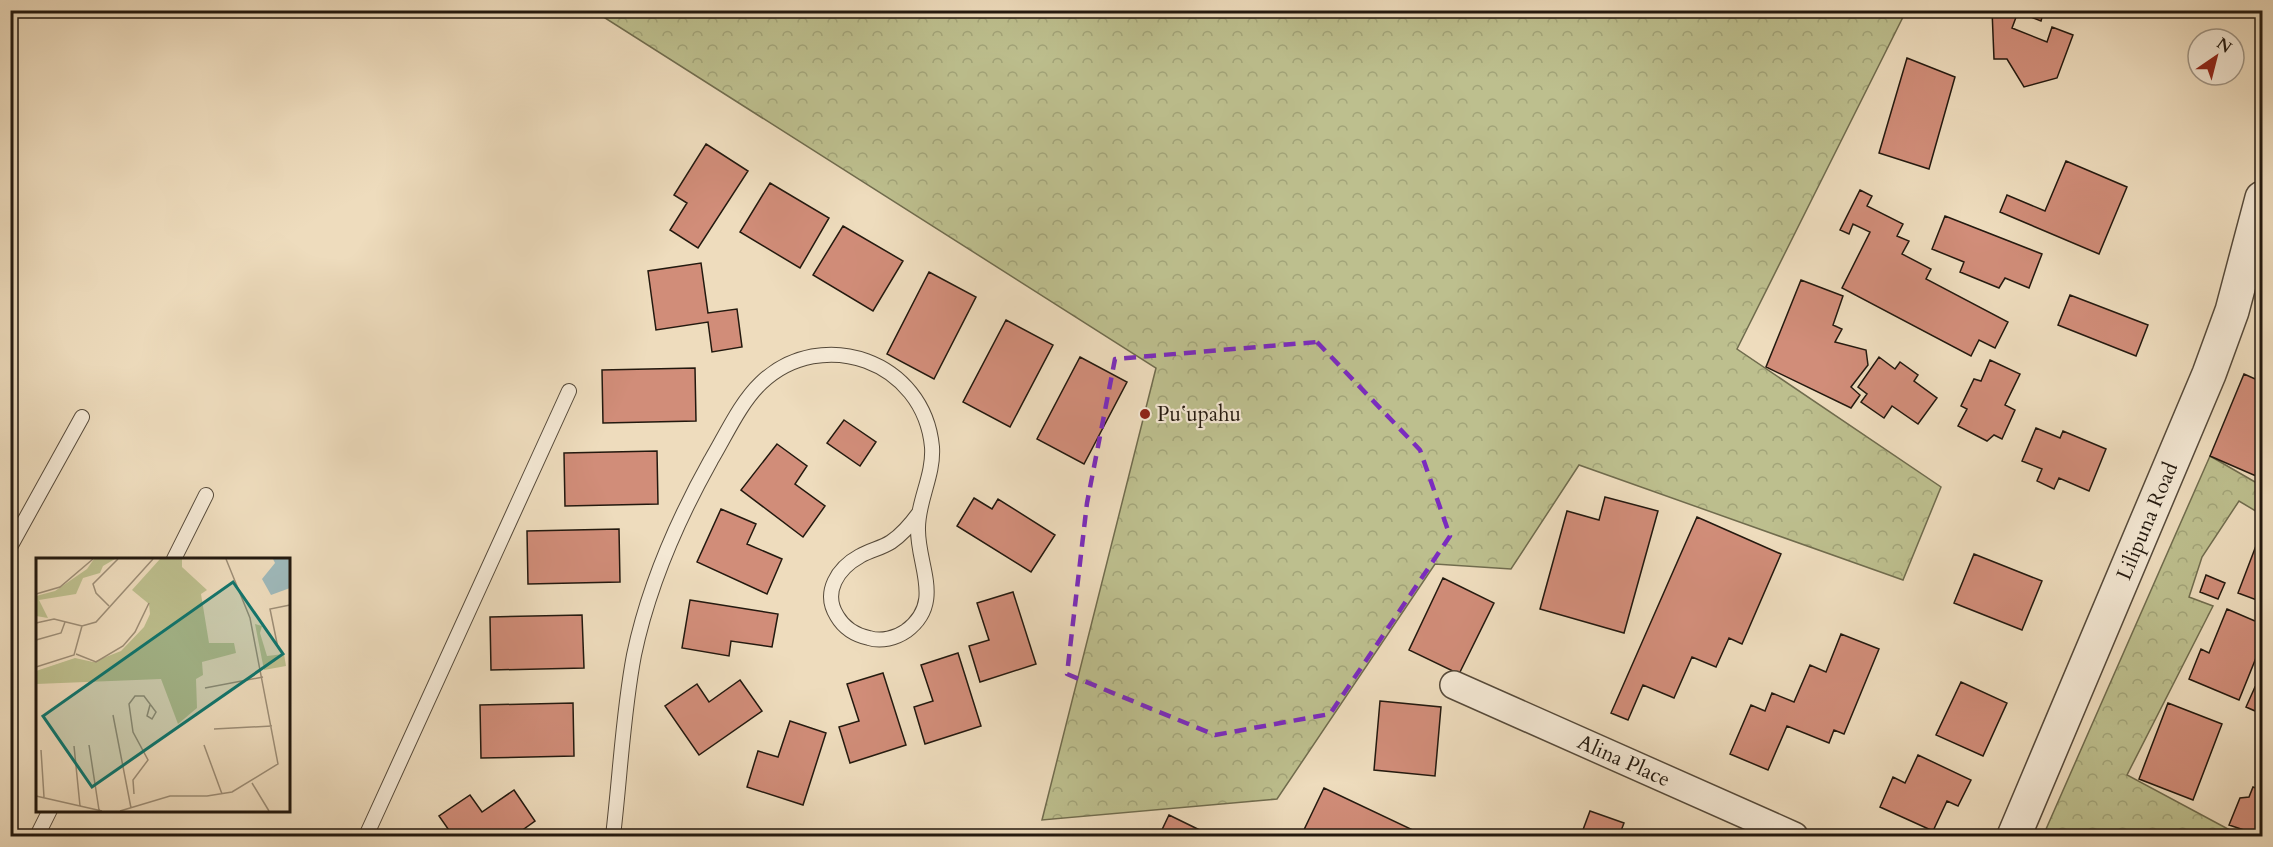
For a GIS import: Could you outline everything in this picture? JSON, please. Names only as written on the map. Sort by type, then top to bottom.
[{"type":"street","name":"Lilipuna Road","points":[[2014,837],[2209,374],[2232,311],[2262,198]]},
{"type":"street","name":"Alina Place","points":[[1454,685],[1794,837]]},
{"type":"lane","points":[[613,837],[630,678],[645,616],[671,541],[691,497],[746,402],[759,385],[774,372],[792,362],[812,356],[832,354],[852,356],[891,373],[907,388],[920,406],[928,426],[932,448],[931,470],[919,513],[918,539],[927,585],[927,600],[922,614],[913,626],[902,634],[888,639],[874,640],[861,637],[849,630],[832,609],[829,596],[835,580],[860,556],[894,540],[908,528],[919,513]]},
{"type":"lane","points":[[366,837],[569,391]]},
{"type":"lane","points":[[10,547],[82,417]]},
{"type":"lane","points":[[174,558],[206,495]]},
{"type":"lane","points":[[37,837],[50,811]]},
{"type":"highlighted area","points":[[1317,342],[1420,450],[1450,536],[1330,714],[1215,735],[1067,674],[1087,503],[1115,359]]},
{"type":"green space","points":[[594,11],[1906,11],[1737,349],[1941,487],[1903,580],[1579,465],[1511,569],[1435,564],[1277,799],[1042,820],[1156,368]]},
{"type":"green space","points":[[2210,456],[2262,486],[2259,513],[2239,501],[2202,557],[2189,597],[2213,606],[2127,775],[2241,836],[2043,836]]},
{"type":"building","points":[[1992,10],[2044,10],[2041,21],[2018,12],[2012,28],[2047,42],[2052,27],[2073,35],[2057,78],[2024,87],[2007,59],[1994,59]]},
{"type":"building","points":[[1907,58],[1955,77],[1929,169],[1879,153]]},
{"type":"building","points":[[706,144],[748,171],[698,248],[670,230],[687,203],[674,195]]},
{"type":"building","points":[[2066,161],[2127,187],[2099,254],[2000,212],[2007,195],[2045,211]]},
{"type":"building","points":[[770,183],[829,218],[800,268],[740,232]]},
{"type":"building","points":[[1860,190],[1872,196],[1867,206],[1903,224],[1897,236],[1909,241],[1902,254],[1931,269],[1926,279],[2008,322],[1995,348],[1979,340],[1971,356],[1842,288],[1870,232],[1853,224],[1849,234],[1840,230]]},
{"type":"building","points":[[1945,216],[2042,254],[2029,288],[2005,278],[1999,288],[1960,272],[1964,262],[1932,249]]},
{"type":"building","points":[[843,226],[903,261],[873,311],[813,275]]},
{"type":"building","points":[[701,263],[708,313],[737,309],[742,347],[712,352],[708,322],[656,330],[648,271]]},
{"type":"building","points":[[929,272],[976,297],[934,379],[887,354]]},
{"type":"building","points":[[1801,280],[1843,296],[1833,325],[1842,329],[1835,342],[1866,350],[1868,365],[1851,387],[1860,395],[1851,408],[1766,367]]},
{"type":"building","points":[[2070,295],[2148,325],[2136,356],[2058,325]]},
{"type":"building","points":[[1006,320],[1053,345],[1010,427],[963,402]]},
{"type":"building","points":[[1080,357],[1127,382],[1084,464],[1037,439]]},
{"type":"building","points":[[1879,357],[1895,369],[1900,362],[1918,375],[1914,381],[1937,398],[1918,424],[1892,406],[1884,418],[1861,402],[1867,394],[1858,387]]},
{"type":"building","points":[[1990,360],[2020,374],[2005,405],[2015,410],[2002,439],[1994,435],[1987,441],[1958,426],[1967,409],[1961,406],[1974,379],[1981,381]]},
{"type":"building","points":[[695,368],[696,421],[603,423],[602,370]]},
{"type":"building","points":[[2244,374],[2262,382],[2262,459],[2256,476],[2210,456]]},
{"type":"building","points":[[844,420],[876,442],[860,466],[827,443]]},
{"type":"building","points":[[2036,428],[2060,438],[2063,431],[2106,449],[2089,491],[2059,478],[2054,489],[2037,481],[2042,469],[2022,461]]},
{"type":"building","points":[[777,444],[807,466],[795,484],[825,506],[803,537],[741,490]]},
{"type":"building","points":[[657,451],[658,504],[565,506],[564,453]]},
{"type":"building","points":[[1605,497],[1658,511],[1624,633],[1540,609],[1567,511],[1599,520]]},
{"type":"building","points":[[974,498],[992,509],[998,499],[1055,535],[1031,572],[957,526]]},
{"type":"building","points":[[721,509],[756,524],[747,544],[782,559],[767,594],[697,562]]},
{"type":"building","points":[[1697,517],[1781,554],[1742,644],[1729,638],[1716,667],[1692,657],[1674,698],[1643,685],[1628,720],[1611,713]]},
{"type":"building","points":[[619,529],[620,582],[528,584],[527,531]]},
{"type":"building","points":[[2262,530],[2262,602],[2238,593]]},
{"type":"building","points":[[1974,554],[2042,581],[2022,630],[1954,603]]},
{"type":"building","points":[[2206,575],[2225,583],[2218,599],[2200,592]]},
{"type":"building","points":[[1443,578],[1494,603],[1459,674],[1409,650]]},
{"type":"building","points":[[1013,592],[1036,664],[980,682],[969,646],[989,640],[977,603]]},
{"type":"building","points":[[690,600],[778,614],[772,647],[731,641],[729,656],[682,648]]},
{"type":"building","points":[[2227,609],[2262,624],[2262,643],[2239,700],[2189,679],[2201,649],[2209,653]]},
{"type":"building","points":[[582,615],[584,668],[491,670],[490,617]]},
{"type":"building","points":[[1841,634],[1879,649],[1844,734],[1834,730],[1829,743],[1787,726],[1768,770],[1730,754],[1751,705],[1765,711],[1772,693],[1794,702],[1810,665],[1826,672]]},
{"type":"building","points":[[958,653],[981,726],[925,744],[914,707],[933,701],[921,665]]},
{"type":"building","points":[[883,673],[906,745],[850,763],[839,727],[859,721],[847,684]]},
{"type":"building","points":[[740,680],[762,711],[699,755],[665,706],[697,684],[709,702]]},
{"type":"building","points":[[1961,682],[2007,703],[1983,756],[1936,735]]},
{"type":"building","points":[[2255,687],[2262,690],[2262,714],[2246,707]]},
{"type":"building","points":[[1380,701],[1441,707],[1435,776],[1374,770]]},
{"type":"building","points":[[573,703],[574,756],[481,758],[480,705]]},
{"type":"building","points":[[2168,703],[2222,724],[2193,800],[2139,779]]},
{"type":"building","points":[[790,721],[826,733],[803,805],[747,787],[758,751],[778,757]]},
{"type":"building","points":[[1918,755],[1971,780],[1958,806],[1947,801],[1933,831],[1880,807],[1893,777],[1905,783]]},
{"type":"building","points":[[2253,787],[2262,790],[2262,836],[2229,825],[2240,798],[2249,797]]},
{"type":"building","points":[[1324,788],[1415,831],[1412,836],[1301,836]]},
{"type":"building","points":[[514,790],[535,821],[514,836],[453,836],[439,816],[470,795],[482,812]]},
{"type":"building","points":[[1590,811],[1624,823],[1619,836],[1563,836],[1566,830],[1581,835]]},
{"type":"building","points":[[1169,815],[1212,836],[1159,836]]},
{"type":"place","name":"Puʻupahu","points":[[1145,414]]}]
